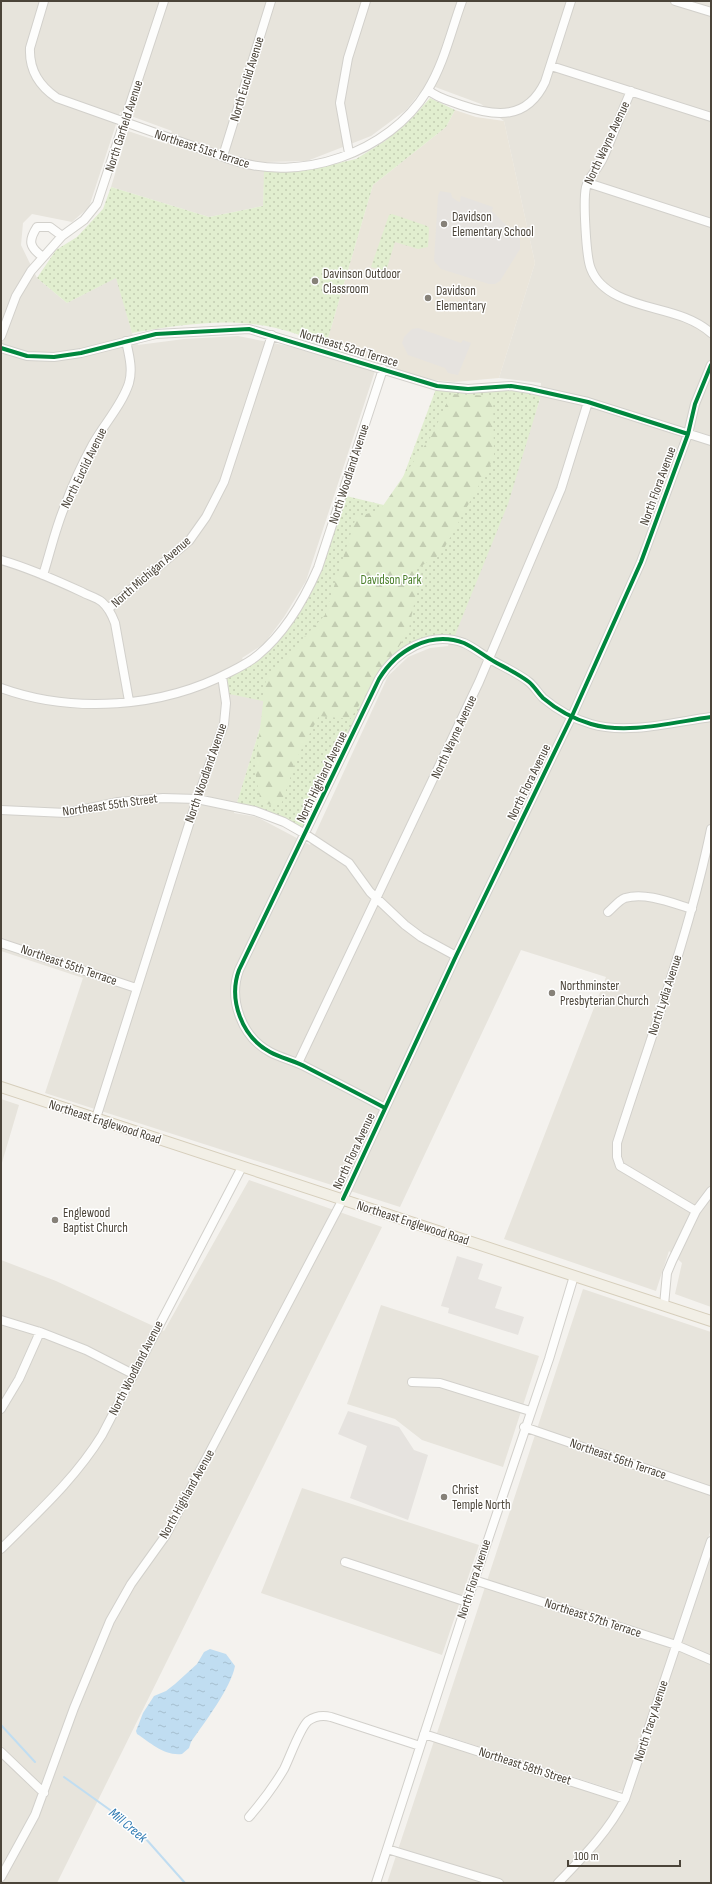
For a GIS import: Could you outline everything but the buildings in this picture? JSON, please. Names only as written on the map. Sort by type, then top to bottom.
[{"type":"main road","name":"Northeast Englewood Road","points":[[1,1087],[711,1321]]},
{"type":"street","name":"Northeast 51st Terrace","points":[[44,1],[30,48],[31,64],[37,78],[48,92],[57,98],[124,123],[253,166],[278,169],[306,166],[349,154],[372,142],[388,131],[417,105],[428,90]]},
{"type":"street","name":"North Garfield Avenue","points":[[1,336],[16,296],[31,271],[62,236],[84,220],[97,204],[164,1]]},
{"type":"street","name":"North Euclid Avenue","points":[[223,156],[272,1]]},
{"type":"street","points":[[349,154],[340,103],[348,58],[366,1]]},
{"type":"street","points":[[462,1],[446,51],[428,90],[446,100],[493,114],[505,114],[522,108],[532,101],[540,91],[551,66],[571,1]]},
{"type":"street","points":[[675,1],[711,12]]},
{"type":"street","points":[[551,66],[711,117]]},
{"type":"street","name":"North Wayne Avenue","points":[[631,91],[602,160],[595,169],[588,183],[584,199],[590,268],[602,287],[620,296],[688,319],[705,327],[711,333]]},
{"type":"street","points":[[588,183],[711,223]]},
{"type":"street","points":[[43,257],[34,251],[31,244],[32,235],[37,227],[50,227],[62,236]]},
{"type":"street","name":"Northeast 52nd Terrace","points":[[1,348],[27,356],[54,357],[81,353],[156,334],[248,329],[437,386],[468,389],[516,387],[588,402],[711,441]]},
{"type":"street","name":"North Michigan Avenue","points":[[129,701],[115,623],[108,609],[189,541],[206,517],[224,482],[272,335]]},
{"type":"street","name":"North Euclid Avenue","points":[[43,575],[64,508],[78,475],[94,443],[128,385],[130,360],[126,341]]},
{"type":"street","name":"North Flora Avenue","points":[[343,1199],[456,956],[572,716],[641,562],[688,434],[695,404],[711,365]]},
{"type":"street","name":"North Woodland Avenue","points":[[96,1118],[197,799],[224,724],[226,703],[222,676],[257,656],[267,646],[285,626],[311,585],[318,568],[383,369]]},
{"type":"street","name":"North Wayne Avenue","points":[[298,1063],[377,900],[489,659],[561,489],[588,402]]},
{"type":"street","points":[[1,560],[43,575],[96,598],[108,609]]},
{"type":"street","name":"North Highland Avenue","points":[[298,1063],[269,1052],[256,1042],[244,1026],[235,1002],[235,986],[239,970],[379,679],[397,656],[413,646],[423,642],[443,640],[463,643],[529,682],[551,704],[590,724],[618,729],[711,717]]},
{"type":"street","points":[[1,688],[28,696],[63,702],[88,704],[129,701],[183,691],[222,676]]},
{"type":"street","name":"Northeast 55th Street","points":[[1,810],[66,814],[134,800],[163,798],[197,799],[255,811],[284,822],[349,863],[377,900],[400,921],[421,937],[456,956]]},
{"type":"street","name":"North Lydia Avenue","points":[[696,1211],[624,1170],[617,1160],[617,1143],[692,909],[711,829]]},
{"type":"street","points":[[608,912],[624,898],[660,899],[692,909]]},
{"type":"street","name":"Northeast 55th Terrace","points":[[1,943],[136,988]]},
{"type":"street","points":[[298,1063],[385,1108]]},
{"type":"street","name":"North Woodland Avenue","points":[[1,1549],[63,1488],[80,1468],[102,1436],[242,1167]]},
{"type":"street","points":[[664,1305],[668,1273],[696,1211],[711,1191]]},
{"type":"street","name":"North Highland Avenue","points":[[44,1793],[74,1708],[110,1621],[131,1584],[166,1535],[343,1199]]},
{"type":"street","name":"North Flora Avenue","points":[[376,1883],[524,1427],[549,1359],[574,1276]]},
{"type":"street","points":[[1,1320],[40,1332],[86,1350],[133,1374]]},
{"type":"street","points":[[1,1409],[19,1379],[40,1332]]},
{"type":"street","points":[[412,1382],[440,1383],[530,1411]]},
{"type":"street","name":"Northeast 56th Terrace","points":[[524,1427],[711,1491]]},
{"type":"street","name":"North Tracy Avenue","points":[[558,1883],[600,1839],[609,1827],[625,1799],[711,1541]]},
{"type":"street","points":[[345,1562],[467,1602]]},
{"type":"street","name":"Northeast 57th Terrace","points":[[474,1580],[676,1644],[711,1660]]},
{"type":"street","points":[[249,1817],[283,1770],[303,1726],[314,1717],[331,1717],[420,1746]]},
{"type":"street","name":"Northeast 58th Street","points":[[424,1734],[625,1799]]},
{"type":"street","points":[[1,1752],[44,1793],[25,1834],[1,1877]]},
{"type":"street","points":[[387,1849],[499,1883]]},
{"type":"shaded area","points":[[1,1],[711,1],[711,1307],[675,1294],[682,1263],[669,1251],[656,1291],[504,1239],[606,977],[521,950],[400,1207],[45,1093],[83,978],[1,951]],"holes":[[[427,84],[481,104],[504,121],[535,263],[499,378],[541,383],[540,400],[448,646],[430,648],[408,657],[388,676],[310,845],[257,817],[234,813],[268,702],[242,658],[264,644],[284,617],[306,581],[375,371],[288,346],[238,336],[184,339],[138,345],[132,333],[117,277],[67,303],[37,278],[21,245],[23,223],[32,214],[72,222],[89,207],[120,112],[172,131],[167,144],[128,131],[111,187],[209,217],[263,206],[265,162],[307,161],[371,136],[406,110]]]},
{"type":"shaded area","name":"Davidson Elementary School","points":[[455,110],[476,117],[504,121],[535,263],[499,378],[454,382],[434,380],[408,373],[326,345],[373,185],[446,127]]},
{"type":"shaded area","points":[[440,191],[451,193],[452,197],[460,202],[461,196],[493,207],[492,211],[520,239],[520,249],[500,281],[495,284],[489,284],[441,269],[434,261],[438,196]]},
{"type":"shaded area","points":[[418,328],[461,343],[463,340],[471,343],[458,375],[448,373],[445,368],[408,355],[402,343],[404,337],[412,329]]},
{"type":"shaded area","points":[[1,1099],[19,1105],[1,1166]]},
{"type":"shaded area","points":[[249,1180],[382,1227],[57,1883],[1,1883],[1,1260],[56,1281],[164,1331]]},
{"type":"shaded area","points":[[457,1256],[483,1264],[478,1279],[502,1287],[495,1308],[524,1317],[518,1335],[448,1313],[449,1308],[441,1306]]},
{"type":"shaded area","points":[[583,1289],[711,1332],[711,1529],[627,1787],[624,1790],[617,1791],[437,1733]]},
{"type":"shaded area","points":[[381,1305],[539,1356],[503,1467],[422,1440],[395,1419],[347,1404]]},
{"type":"shaded area","points":[[348,1411],[399,1427],[414,1450],[428,1455],[408,1520],[350,1498],[367,1446],[338,1434]]},
{"type":"shaded area","points":[[302,1488],[479,1545],[442,1655],[261,1593]]},
{"type":"shaded area","points":[[711,1552],[711,1883],[387,1883],[434,1741],[628,1804]]},
{"type":"green space","points":[[430,98],[455,110],[446,127],[373,185],[326,345],[276,328],[240,323],[204,323],[132,333],[116,278],[67,303],[37,278],[56,250],[77,237],[103,209],[111,187],[209,217],[263,206],[264,171],[308,170],[356,159],[385,141],[413,117]]},
{"type":"green space","points":[[392,214],[427,226],[429,228],[428,247],[418,249],[395,242],[386,271],[371,267],[389,215]]},
{"type":"green space","name":"Davidson Park","points":[[437,386],[498,386],[542,392],[508,504],[453,640],[433,640],[397,656],[376,688],[305,834],[236,806],[268,702],[224,693],[222,676],[275,639],[311,585],[342,495],[392,507]]},
{"type":"green space","points":[[451,394],[493,396],[494,458],[441,554],[416,569],[417,590],[408,633],[350,719],[319,716],[297,758],[281,805],[261,804],[255,771],[266,678],[325,615],[356,517],[380,510],[432,435]]},
{"type":"water","points":[[210,1649],[226,1654],[235,1666],[223,1695],[191,1742],[189,1748],[182,1754],[169,1753],[158,1748],[137,1734],[136,1731],[143,1713],[154,1696],[166,1691],[175,1684],[197,1664],[204,1652]]},
{"type":"waterway","name":"Mill Creek","points":[[1,1725],[35,1762]]},
{"type":"waterway","name":"Mill Creek","points":[[64,1777],[138,1830],[185,1883]]},
{"type":"cycle path","points":[[1,348],[27,356],[54,357],[81,353],[156,334],[249,329],[437,386],[468,389],[511,386],[530,389],[588,402],[688,434]]},
{"type":"cycle path","points":[[343,1199],[456,956],[572,716],[641,562],[688,434],[695,404],[711,365]]},
{"type":"cycle path","points":[[385,1108],[302,1065],[270,1052],[260,1045],[252,1037],[240,1017],[235,993],[239,970],[379,679],[386,669],[404,652],[415,646],[427,641],[439,639],[451,640],[468,645],[517,674],[533,685],[543,698],[554,706],[591,724],[605,727],[635,728],[711,717]]},
{"type":"place","name":"Davidson Elementary School","points":[[444,224]]},
{"type":"place","name":"Davinson Outdoor Classroom","points":[[315,281]]},
{"type":"place","name":"Davidson Elementary","points":[[428,298]]},
{"type":"place","name":"Northminster Presbyterian Church","points":[[552,993]]},
{"type":"place","name":"Englewood Baptist Church","points":[[55,1220]]},
{"type":"place","name":"Christ Temple North","points":[[444,1497]]}]
